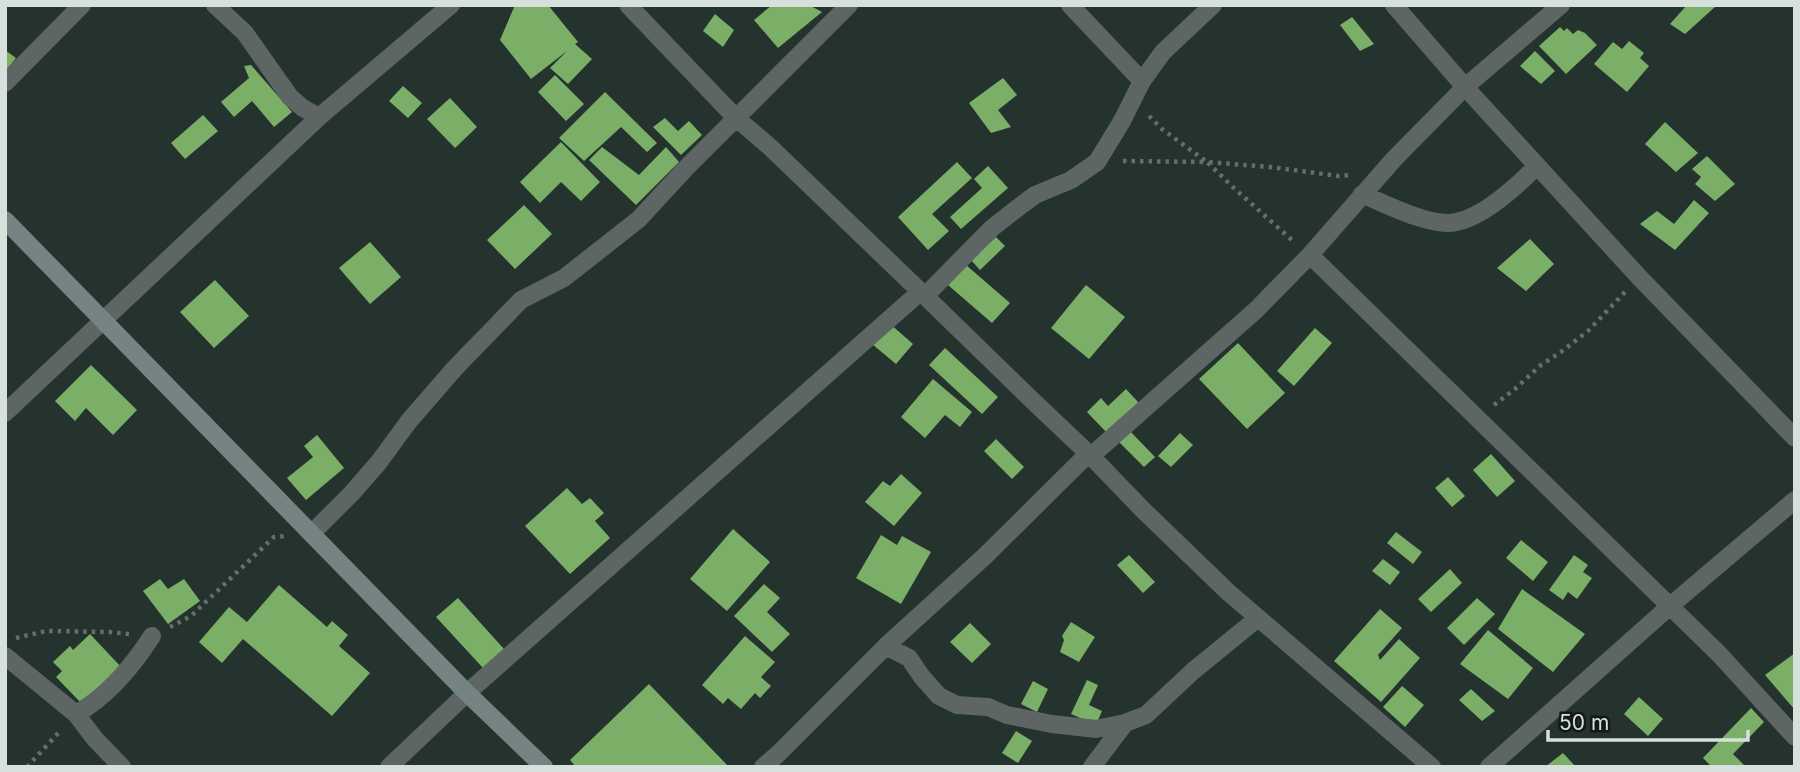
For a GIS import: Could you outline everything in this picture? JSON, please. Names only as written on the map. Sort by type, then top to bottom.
[{"type":"street","points":[[5,83],[82,5]]},
{"type":"street","points":[[215,5],[245,33],[290,97],[319,117]]},
{"type":"street","points":[[5,413],[319,117],[451,5]]},
{"type":"street","points":[[628,5],[736,118],[770,147],[923,294],[1228,592],[1432,767]]},
{"type":"street","points":[[312,533],[352,494],[409,421],[520,300],[564,278],[639,219],[686,168],[849,5]]},
{"type":"street","points":[[1070,5],[1142,81]]},
{"type":"street","points":[[389,767],[467,693],[923,294],[992,228],[1035,195],[1071,180],[1097,162],[1142,81],[1163,51],[1213,5]]},
{"type":"street","points":[[1394,5],[1465,87],[1639,277],[1795,438]]},
{"type":"street","points":[[764,767],[886,646],[1090,455],[1255,310],[1310,255],[1394,159],[1465,87],[1561,5]]},
{"type":"street","points":[[1362,194],[1399,211],[1430,220],[1455,223],[1472,216],[1515,188],[1537,166]]},
{"type":"street","points":[[5,220],[467,693],[544,767]]},
{"type":"street","points":[[1310,255],[1719,654],[1795,737]]},
{"type":"street","points":[[1491,766],[1670,606],[1795,500]]},
{"type":"street","points":[[886,646],[909,658],[939,696],[957,705],[989,707],[1007,715],[1096,729],[1146,715],[1193,671],[1258,618]]},
{"type":"street","points":[[76,714],[91,705],[135,663],[152,636]]},
{"type":"street","points":[[5,656],[76,714],[122,767]]},
{"type":"street","points":[[1092,767],[1125,723]]},
{"type":"path","points":[[1142,81],[1141,97],[1148,114],[1162,129],[1207,162],[1310,255]]},
{"type":"path","points":[[1097,162],[1207,162],[1339,176],[1352,175]]},
{"type":"path","points":[[1481,423],[1494,405],[1541,365],[1588,331],[1639,277]]},
{"type":"path","points":[[5,641],[46,631],[152,636],[191,616],[274,537],[282,535],[293,538]]},
{"type":"path","points":[[27,767],[76,714]]},
{"type":"building","points":[[515,5],[548,5],[578,42],[575,44],[592,59],[568,84],[550,68],[567,51],[531,79],[500,40]]},
{"type":"building","points":[[772,5],[809,5],[822,12],[778,48],[754,20]]},
{"type":"building","points":[[1687,5],[1715,7],[1685,34],[1670,24]]},
{"type":"building","points":[[715,14],[734,30],[723,47],[703,31]]},
{"type":"building","points":[[1352,17],[1374,44],[1360,51],[1340,25]]},
{"type":"building","points":[[1560,27],[1564,31],[1567,28],[1573,34],[1578,30],[1585,33],[1597,45],[1566,74],[1539,46]]},
{"type":"building","points":[[1629,41],[1644,53],[1640,58],[1649,66],[1627,92],[1594,64],[1613,42],[1622,49]]},
{"type":"building","points":[[5,50],[16,58],[5,72]]},
{"type":"building","points":[[1535,51],[1555,71],[1541,84],[1520,66]]},
{"type":"building","points":[[251,65],[292,112],[274,127],[252,101],[234,117],[221,102],[249,78],[244,66]]},
{"type":"building","points":[[555,75],[584,104],[566,121],[538,92]]},
{"type":"building","points":[[1003,78],[1017,95],[998,110],[1011,127],[991,133],[969,103]]},
{"type":"building","points":[[403,86],[422,103],[408,118],[389,101]]},
{"type":"building","points":[[605,92],[657,143],[647,152],[621,127],[584,161],[559,138]]},
{"type":"building","points":[[450,98],[477,127],[455,148],[427,119]]},
{"type":"building","points":[[203,115],[218,131],[185,159],[171,143]]},
{"type":"building","points":[[665,118],[678,131],[689,121],[702,135],[681,155],[653,127]]},
{"type":"building","points":[[1665,122],[1698,153],[1676,172],[1645,144]]},
{"type":"building","points":[[561,142],[600,182],[581,201],[561,182],[540,203],[520,182]]},
{"type":"building","points":[[602,147],[639,175],[666,147],[679,162],[636,205],[589,160]]},
{"type":"building","points":[[1707,156],[1735,184],[1715,201],[1695,184],[1701,177],[1692,169]]},
{"type":"building","points":[[957,162],[972,178],[932,214],[949,231],[928,250],[898,217]]},
{"type":"building","points":[[988,166],[1008,188],[961,229],[950,217],[982,188],[974,179]]},
{"type":"building","points":[[1694,200],[1709,213],[1675,250],[1640,224],[1657,211],[1674,224]]},
{"type":"building","points":[[524,205],[552,234],[515,269],[487,240]]},
{"type":"building","points":[[996,237],[1005,246],[980,270],[971,260]]},
{"type":"building","points":[[1530,239],[1554,264],[1526,291],[1497,268]]},
{"type":"building","points":[[370,242],[401,277],[370,304],[339,268]]},
{"type":"building","points":[[966,265],[1010,303],[992,323],[948,285]]},
{"type":"building","points":[[215,280],[249,316],[214,348],[180,312]]},
{"type":"building","points":[[1086,285],[1125,317],[1089,359],[1051,328]]},
{"type":"building","points":[[889,323],[913,344],[896,364],[872,344]]},
{"type":"building","points":[[1315,328],[1332,343],[1294,386],[1277,371]]},
{"type":"building","points":[[1238,343],[1285,393],[1247,429],[1199,379]]},
{"type":"building","points":[[945,348],[998,397],[982,414],[929,365]]},
{"type":"building","points":[[91,365],[137,410],[113,435],[86,408],[75,421],[55,401]]},
{"type":"building","points":[[933,379],[972,412],[960,427],[945,415],[925,438],[901,417]]},
{"type":"building","points":[[1126,389],[1139,403],[1107,433],[1087,412],[1101,398],[1108,406]]},
{"type":"building","points":[[1128,429],[1155,457],[1144,467],[1117,440]]},
{"type":"building","points":[[1180,433],[1193,445],[1171,467],[1158,456]]},
{"type":"building","points":[[317,435],[344,468],[306,500],[287,478],[313,457],[304,446]]},
{"type":"building","points":[[996,439],[1024,467],[1012,479],[984,451]]},
{"type":"building","points":[[1491,454],[1515,481],[1497,497],[1473,470]]},
{"type":"building","points":[[901,474],[922,493],[894,526],[865,502],[883,481],[890,486]]},
{"type":"building","points":[[1448,477],[1465,496],[1452,507],[1435,488]]},
{"type":"building","points":[[567,488],[582,504],[590,498],[604,513],[595,521],[610,538],[570,574],[525,526]]},
{"type":"building","points":[[733,529],[770,562],[727,611],[690,579]]},
{"type":"building","points":[[1396,532],[1422,552],[1413,564],[1387,543]]},
{"type":"building","points":[[881,535],[897,545],[902,536],[931,552],[901,604],[856,578]]},
{"type":"building","points":[[1521,540],[1548,562],[1533,581],[1506,558]]},
{"type":"building","points":[[1129,555],[1155,582],[1143,593],[1117,565]]},
{"type":"building","points":[[1574,555],[1588,565],[1583,572],[1592,578],[1577,599],[1568,592],[1563,600],[1549,590]]},
{"type":"building","points":[[1383,559],[1400,572],[1390,585],[1372,571]]},
{"type":"building","points":[[1450,569],[1462,583],[1431,612],[1418,599]]},
{"type":"building","points":[[160,579],[168,589],[184,579],[200,601],[168,624],[143,591]]},
{"type":"building","points":[[764,584],[780,598],[767,612],[790,634],[772,652],[734,616]]},
{"type":"building","points":[[279,585],[327,627],[332,621],[348,635],[339,646],[370,673],[332,716],[243,639],[222,663],[199,642],[229,607],[247,622]]},
{"type":"building","points":[[1522,589],[1585,634],[1553,672],[1498,629]]},
{"type":"building","points":[[458,598],[504,649],[483,668],[436,617]]},
{"type":"building","points":[[1477,598],[1495,614],[1464,645],[1447,628]]},
{"type":"building","points":[[1380,609],[1402,628],[1378,655],[1380,660],[1399,639],[1420,658],[1381,702],[1334,661]]},
{"type":"building","points":[[1071,622],[1095,637],[1079,662],[1060,652],[1064,640],[1062,636]]},
{"type":"building","points":[[970,623],[991,644],[972,663],[950,642]]},
{"type":"building","points":[[1488,630],[1533,668],[1508,699],[1460,664]]},
{"type":"building","points":[[90,634],[122,668],[83,705],[56,677],[62,671],[53,662],[70,646],[73,650]]},
{"type":"building","points":[[745,636],[775,662],[761,677],[771,686],[760,698],[755,693],[741,709],[728,698],[723,704],[702,685]]},
{"type":"building","points":[[1795,653],[1795,710],[1765,675]]},
{"type":"building","points":[[1087,680],[1098,685],[1089,705],[1102,711],[1096,725],[1071,714]]},
{"type":"building","points":[[1033,681],[1048,689],[1037,712],[1021,704]]},
{"type":"building","points":[[649,684],[729,767],[576,767],[570,760]]},
{"type":"building","points":[[1402,686],[1424,705],[1405,727],[1383,707]]},
{"type":"building","points":[[1471,689],[1495,711],[1482,721],[1459,700]]},
{"type":"building","points":[[1639,697],[1663,719],[1648,736],[1624,714]]},
{"type":"building","points":[[1751,708],[1764,722],[1733,754],[1746,767],[1712,767],[1703,758]]},
{"type":"building","points":[[1016,731],[1032,741],[1018,763],[1002,753]]},
{"type":"building","points":[[1563,753],[1576,767],[1545,767]]}]
